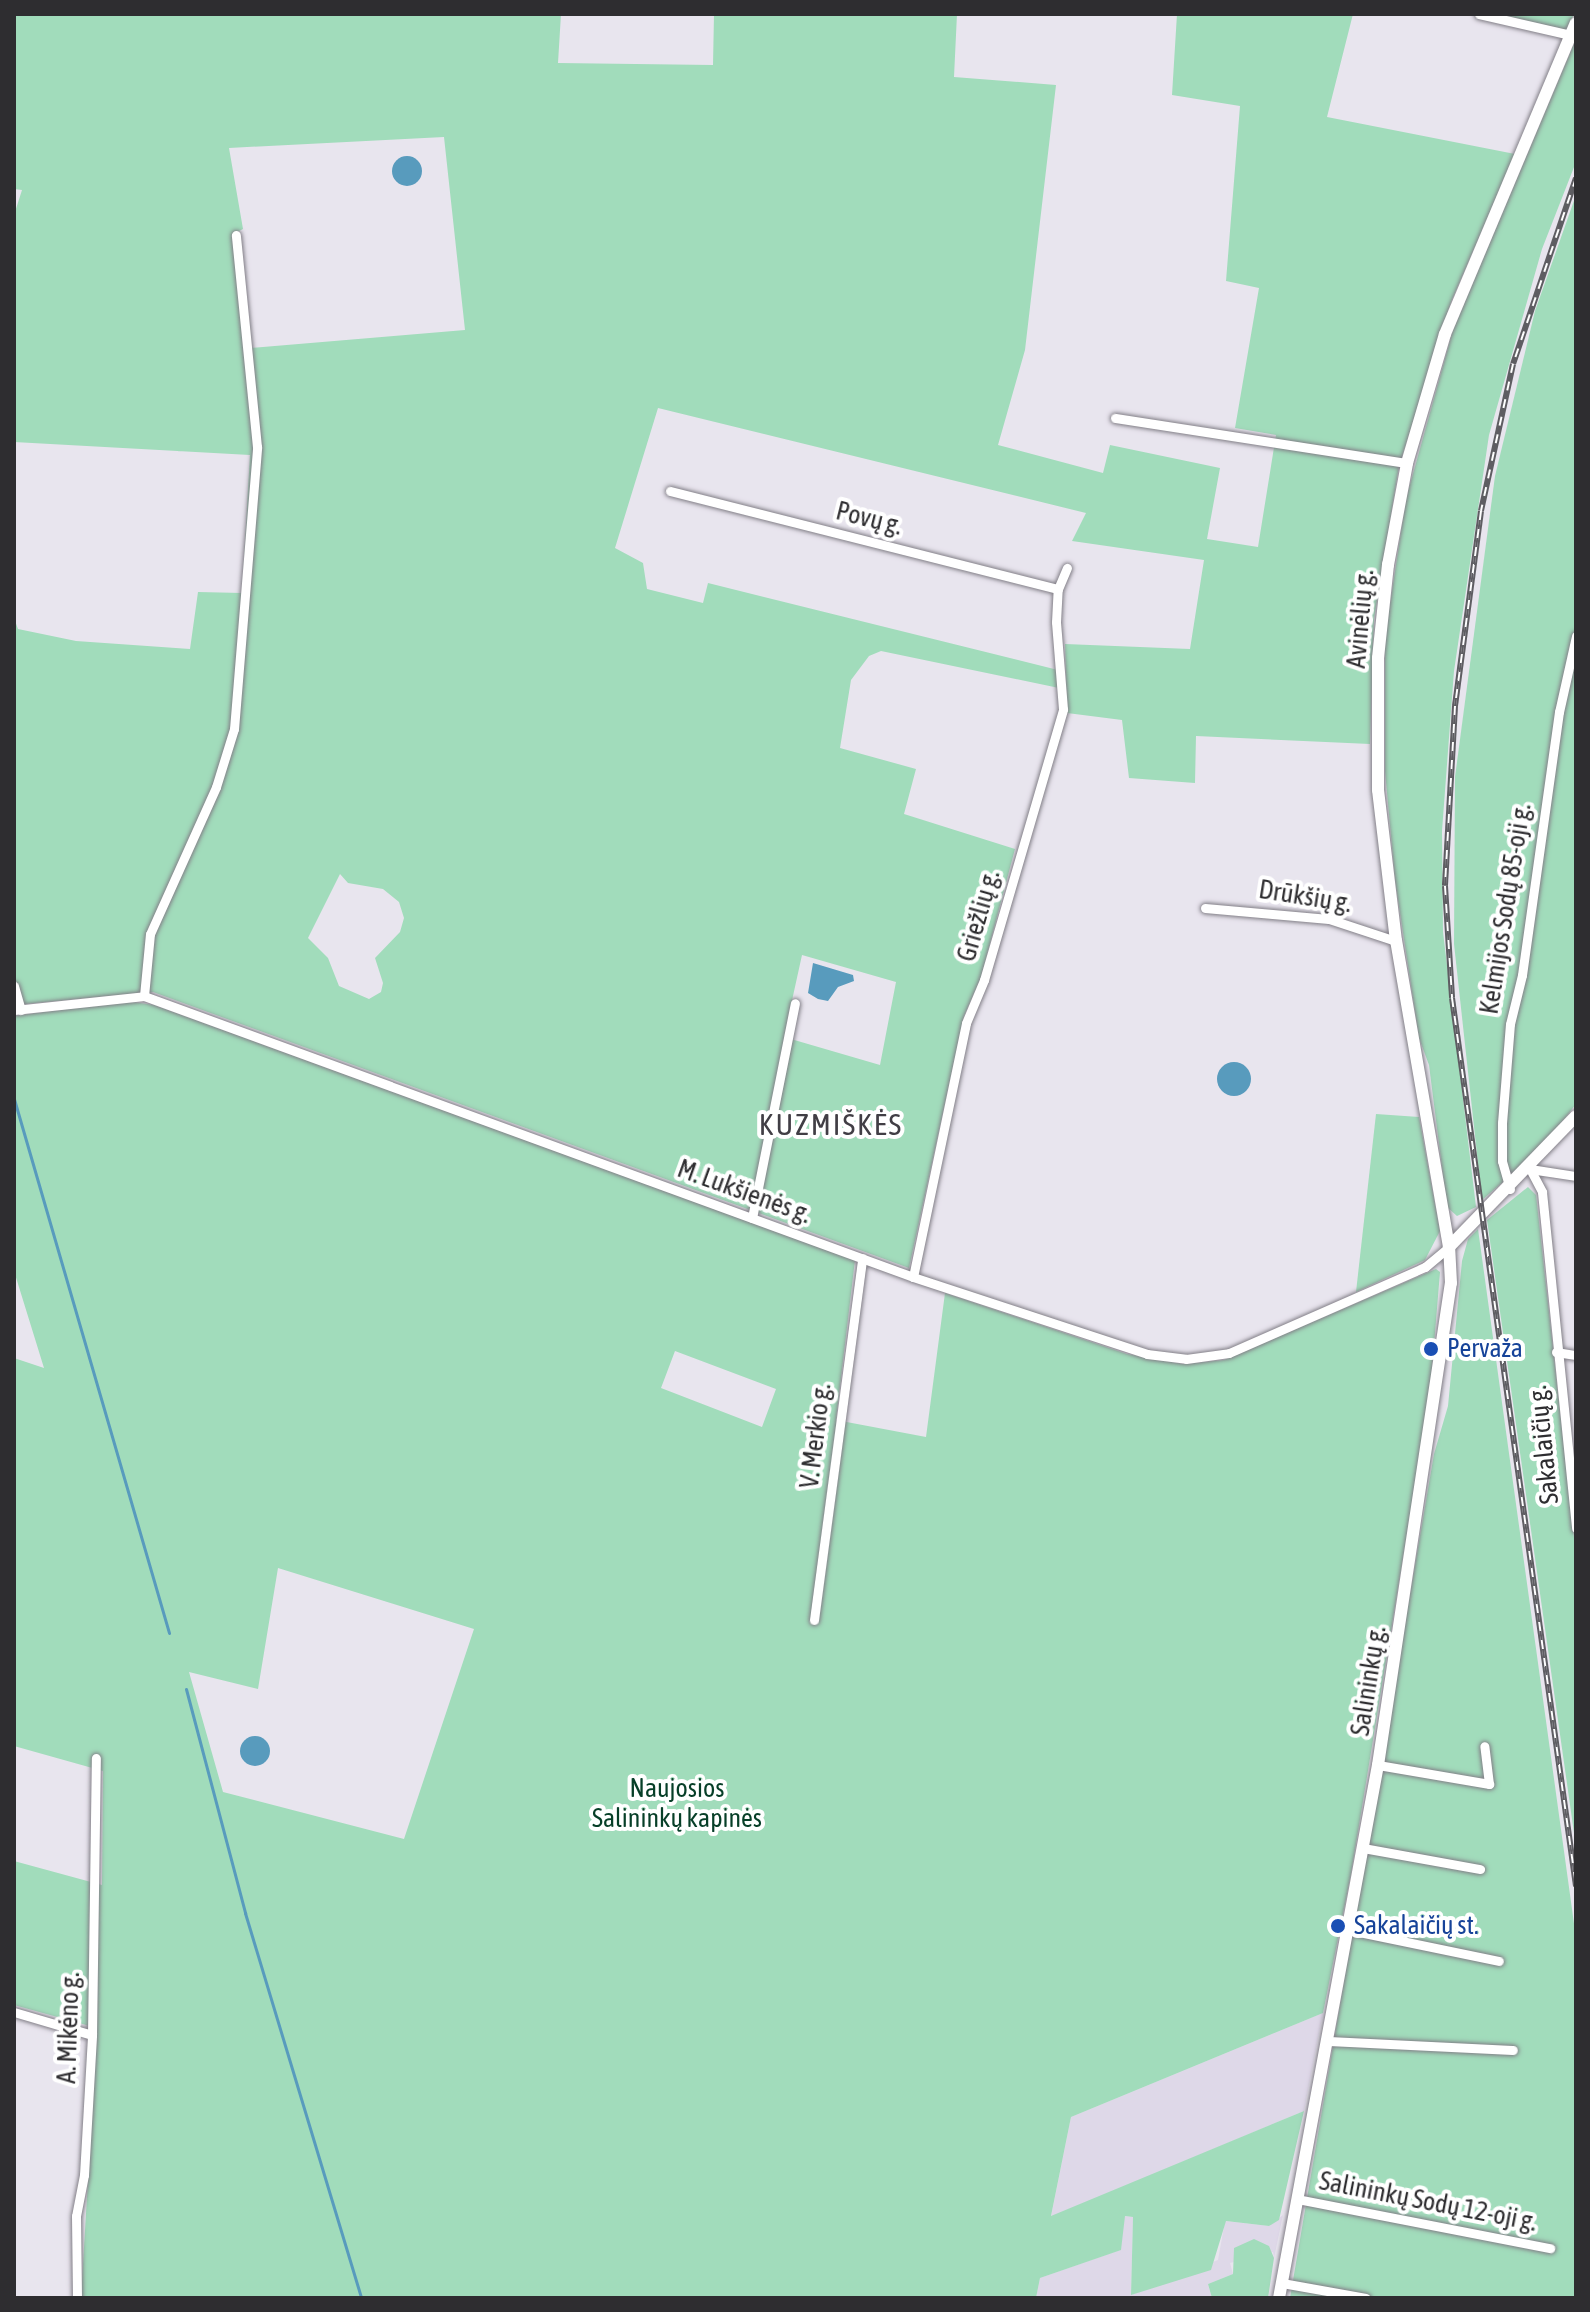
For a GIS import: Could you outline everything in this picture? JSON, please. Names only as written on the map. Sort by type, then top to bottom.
[{"type":"main road","name":"Avinėlių g.","points":[[1449,1247],[1396,941],[1378,790],[1378,658],[1407,463],[1445,334],[1574,29]]},
{"type":"main road","points":[[1449,1247],[1530,1169],[1576,1116]]},
{"type":"main road","name":"Salininkų g.","points":[[1279,2298],[1378,1765],[1446,1325],[1449,1247]]},
{"type":"street","points":[[1479,14],[1574,29]]},
{"type":"street","points":[[144,996],[150,934],[158,909],[216,787],[234,729],[257,447],[236,235]]},
{"type":"street","points":[[1115,418],[1407,463]]},
{"type":"street","name":"Povų g.","points":[[670,491],[1058,589]]},
{"type":"street","name":"Griežlių g.","points":[[913,1277],[966,1023],[984,980],[1063,709],[1058,589],[1067,568]]},
{"type":"street","name":"Kelmijos Sodų 85-oji g.","points":[[1510,1189],[1502,1136],[1510,1024],[1522,975],[1559,712],[1576,636]]},
{"type":"street","name":"Drūkšių g.","points":[[1205,908],[1329,919],[1396,941]]},
{"type":"street","points":[[14,986],[18,1010]]},
{"type":"street","name":"M. Lukšienės g.","points":[[18,1010],[144,996],[913,1277],[1147,1354],[1207,1358],[1229,1353],[1412,1273],[1449,1247]]},
{"type":"street","points":[[752,1218],[795,1003]]},
{"type":"street","points":[[1530,1169],[1576,1176]]},
{"type":"street","name":"Sakalaičių g.","points":[[1530,1169],[1542,1192],[1576,1528]]},
{"type":"street","name":"V. Merkio g.","points":[[814,1620],[862,1258]]},
{"type":"street","points":[[1556,1352],[1576,1355]]},
{"type":"street","points":[[1378,1765],[1489,1784],[1484,1746]]},
{"type":"street","name":"A. Mikėno g.","points":[[77,2298],[76,2216],[84,2175],[92,2035],[96,1758]]},
{"type":"street","points":[[1363,1848],[1480,1869]]},
{"type":"street","points":[[1349,1930],[1499,1961]]},
{"type":"street","points":[[14,2012],[92,2035]]},
{"type":"street","points":[[1328,2041],[1513,2050]]},
{"type":"street","name":"Salininkų Sodų 12-oji g.","points":[[1297,2199],[1550,2248]]},
{"type":"street","points":[[1282,2283],[1366,2298]]},
{"type":"shaded area","points":[[1323,2013],[1304,2111],[1051,2217],[1071,2117]]},
{"type":"shaded area","points":[[1283,2215],[1274,2258],[1273,2252],[1230,2263],[1233,2274],[1208,2284],[1212,2298],[1036,2298],[1040,2278],[1120,2250],[1124,2216],[1133,2217],[1131,2295],[1218,2260],[1225,2221],[1269,2226]]},
{"type":"green space","points":[[14,14],[561,14],[558,63],[713,65],[714,14],[957,14],[954,77],[1056,85],[1025,350],[998,445],[1103,473],[1110,445],[1220,468],[1207,539],[1258,547],[1276,435],[1235,428],[1259,288],[1226,281],[1240,106],[1172,95],[1177,14],[1353,14],[1327,117],[1515,154],[1451,302],[1399,466],[1374,619],[1370,744],[1196,736],[1195,783],[1129,778],[1122,720],[1067,713],[1065,644],[1190,649],[1204,560],[1072,541],[1086,513],[658,408],[615,548],[643,563],[647,589],[703,603],[708,583],[1058,670],[1059,688],[881,651],[869,656],[851,680],[840,748],[916,769],[904,814],[1015,849],[981,977],[964,1016],[909,1268],[153,992],[14,1005],[14,618],[18,629],[76,641],[190,649],[198,592],[242,593],[250,455],[14,442],[14,215],[22,190],[14,189]],"holes":[[[444,137],[465,330],[250,348],[237,232],[243,229],[229,148]],[[340,874],[348,883],[383,889],[399,902],[404,918],[400,932],[375,958],[383,983],[381,992],[369,999],[339,986],[328,958],[308,938]],[[802,955],[896,982],[880,1065],[784,1037]]]},
{"type":"green space","points":[[1497,14],[1574,14],[1567,30]]},
{"type":"green space","points":[[1576,39],[1576,162],[1542,249],[1489,435],[1454,671],[1442,831],[1443,932],[1476,1207],[1457,1216],[1447,1207],[1429,1065],[1419,1038],[1395,880],[1385,771],[1385,637],[1406,499],[1453,330]]},
{"type":"green space","points":[[1576,195],[1576,1104],[1541,1149],[1482,1200],[1454,944],[1455,777],[1495,476],[1535,311]]},
{"type":"green space","name":"Naujosios Salininkų kapinės","points":[[126,1001],[154,1005],[855,1260],[836,1420],[926,1437],[945,1293],[1127,1354],[1183,1364],[1224,1360],[1436,1269],[1440,1272],[1430,1393],[1351,1874],[1323,2013],[1071,2117],[1051,2216],[1304,2111],[1279,2220],[1269,2226],[1226,2221],[1211,2270],[1131,2295],[1133,2217],[1125,2216],[1121,2250],[1040,2278],[1036,2298],[81,2298],[97,2028],[14,2005],[14,1861],[102,1885],[103,1771],[14,1746],[14,1358],[44,1368],[14,1271],[14,1016]],"holes":[[[675,1351],[776,1389],[762,1427],[661,1388]],[[278,1568],[474,1629],[404,1839],[223,1792],[189,1672],[258,1689]]]},
{"type":"green space","points":[[1376,1114],[1419,1117],[1440,1231],[1425,1260],[1356,1292]]},
{"type":"green space","points":[[1528,1187],[1536,1195],[1576,1555],[1576,1847],[1487,1220]]},
{"type":"green space","points":[[1478,1229],[1576,1938],[1576,2298],[1290,2298],[1434,1454],[1448,1406],[1462,1261],[1468,1239]]},
{"type":"green space","points":[[1254,2239],[1269,2246],[1274,2258],[1268,2298],[1212,2298],[1208,2284],[1233,2274],[1234,2248]]},
{"type":"water","points":[[407,156],[413,157],[421,165],[421,177],[413,185],[407,186],[401,185],[393,177],[392,171],[393,165],[401,157]]},
{"type":"water","points":[[813,963],[853,975],[854,981],[838,987],[828,1001],[818,999],[808,993]]},
{"type":"water","points":[[1234,1062],[1246,1067],[1251,1079],[1246,1091],[1234,1096],[1222,1091],[1217,1079],[1222,1067]]},
{"type":"water","points":[[255,1736],[261,1737],[269,1745],[269,1757],[261,1765],[255,1766],[249,1765],[241,1757],[240,1751],[241,1745],[249,1737]]},
{"type":"waterway","points":[[14,1099],[169,1633]]},
{"type":"waterway","points":[[186,1689],[245,1913],[361,2298]]},
{"type":"railway","points":[[1576,178],[1513,364],[1481,511],[1455,706],[1445,886],[1452,998],[1576,1886]]},
{"type":"place","name":"Pervaža","points":[[1431,1349]]},
{"type":"place","name":"Sakalaičių st.","points":[[1338,1926]]},
{"type":"district","name":"KUZMIŠKĖS","points":[[831,1124]]}]
